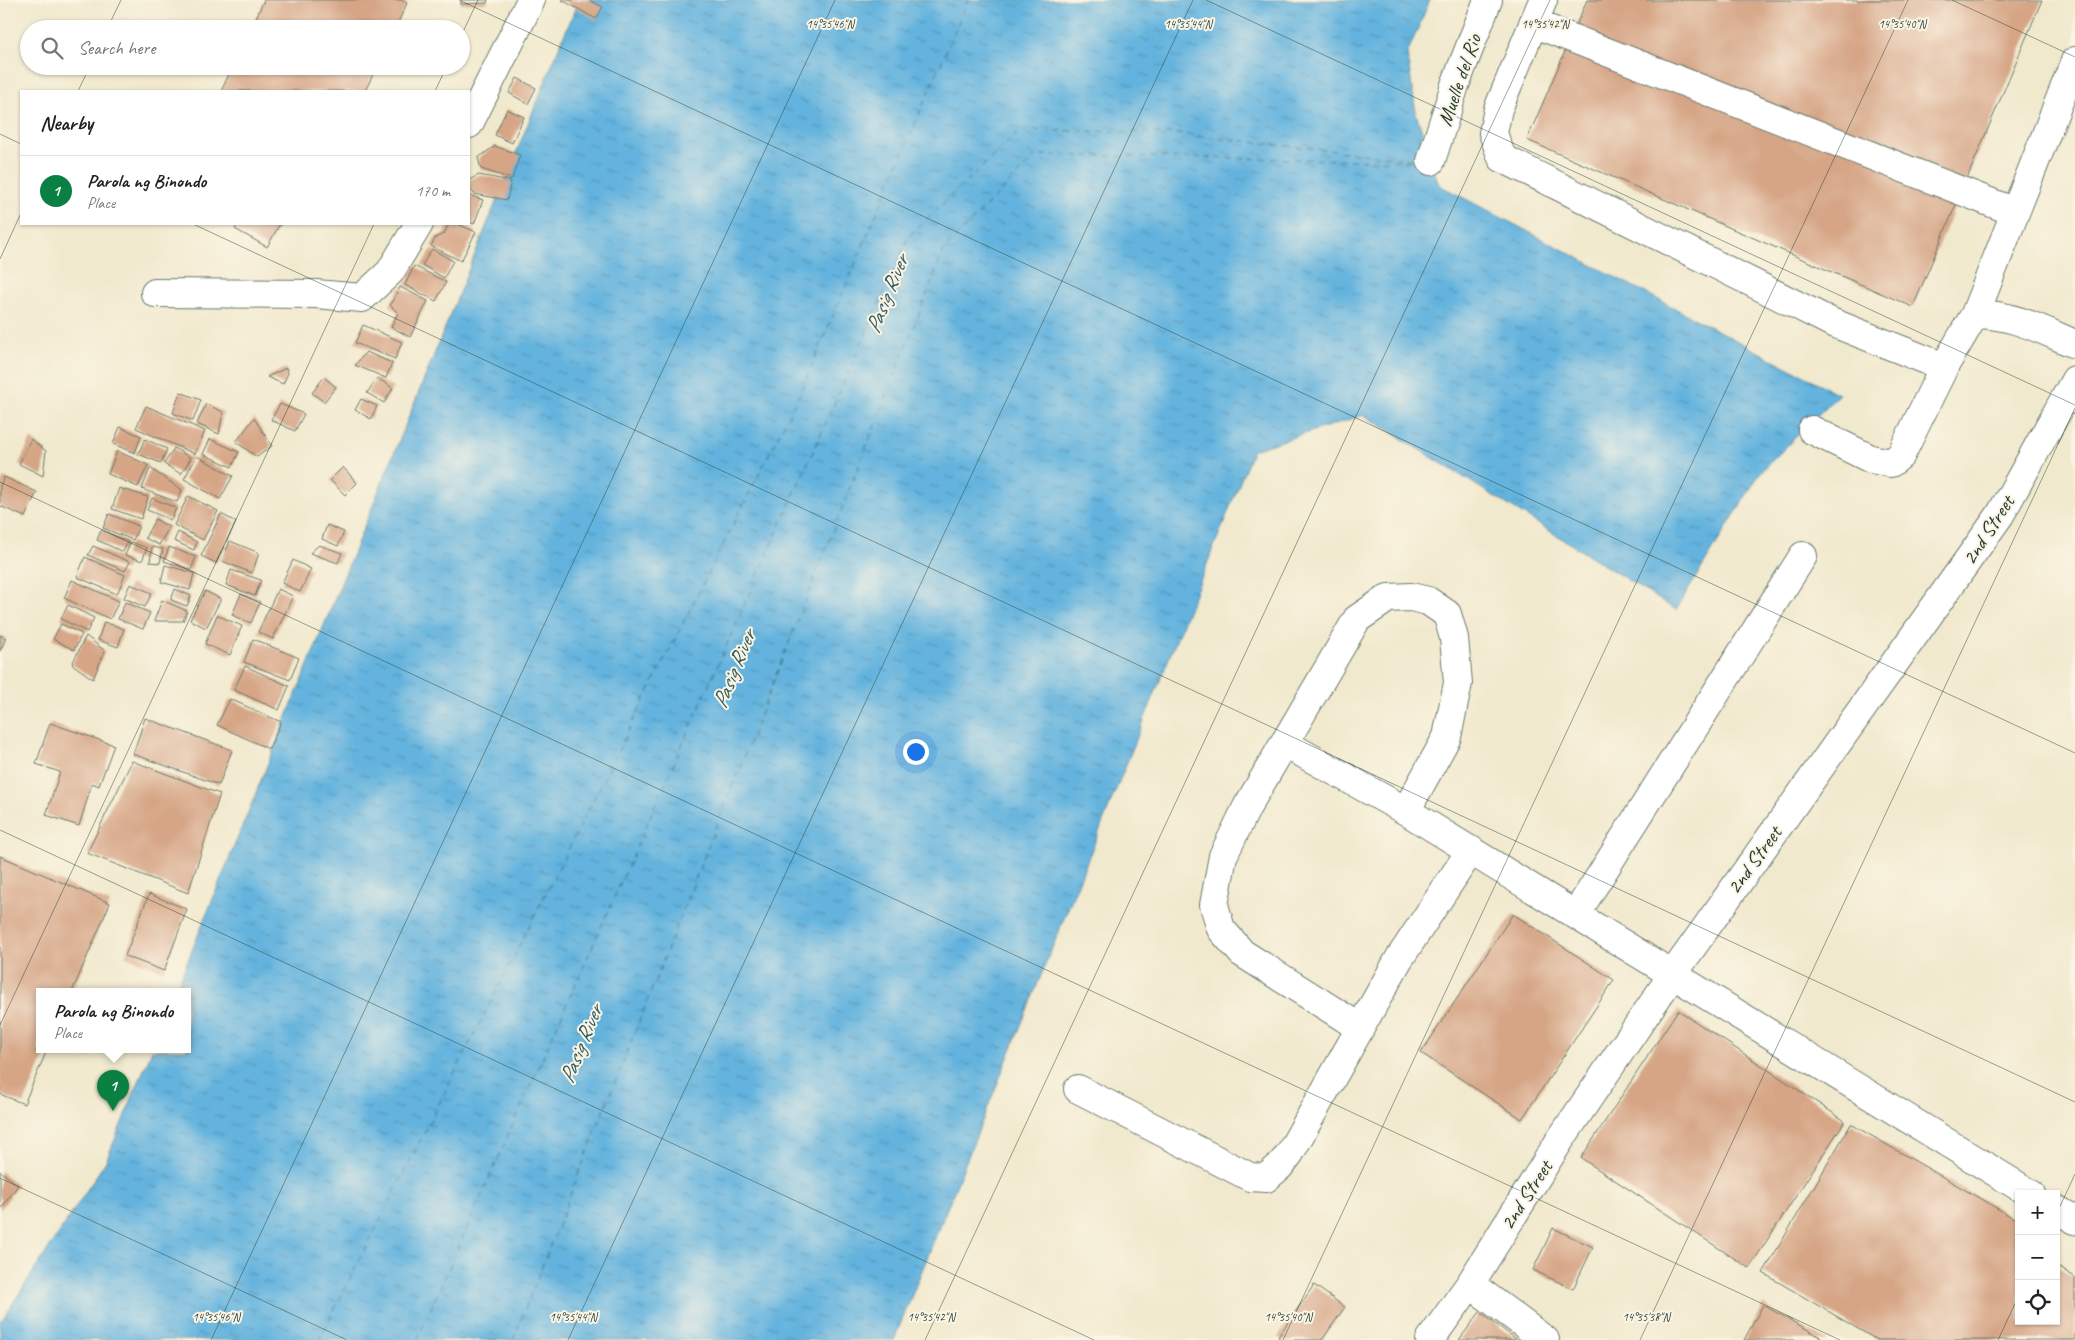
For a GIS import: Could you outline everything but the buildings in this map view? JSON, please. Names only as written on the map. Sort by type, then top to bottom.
[{"type":"street","points":[[470,122],[531,0]]},
{"type":"street","name":"Muelle del Rio","points":[[1431,161],[1456,85],[1488,0]]},
{"type":"street","points":[[1944,367],[1831,322],[1502,158],[1493,133],[1498,109],[1538,12],[2015,212]]},
{"type":"street","points":[[1812,430],[1881,463],[1891,463],[1901,455],[1944,367],[1975,314],[2075,61]]},
{"type":"street","points":[[155,293],[316,294],[362,298],[390,272],[417,229]]},
{"type":"street","points":[[1975,314],[1992,314],[2015,318],[2075,344]]},
{"type":"street","name":"2nd Street","points":[[1430,1340],[1470,1284],[1560,1140],[1673,974],[2000,516],[2074,384]]},
{"type":"street","points":[[1576,914],[1803,556]]},
{"type":"street","points":[[1360,1027],[1242,953],[1221,929],[1214,905],[1223,856],[1247,807],[1357,620],[1388,598],[1411,597],[1428,601],[1446,614],[1454,638],[1458,683],[1447,737],[1406,811]]},
{"type":"street","points":[[1284,743],[1406,811],[2024,1190]]},
{"type":"street","points":[[1078,1089],[1250,1177],[1266,1178],[1280,1166],[1290,1153],[1399,959],[1470,850]]},
{"type":"street","points":[[2060,1211],[2075,1220]]},
{"type":"street","points":[[1470,1284],[1545,1340]]},
{"type":"water","name":"Pasig River","points":[[580,0],[1430,0],[1407,54],[1416,113],[1439,185],[1839,394],[1760,473],[1676,610],[1364,415],[1253,450],[894,1340],[0,1340],[0,1323],[106,1161],[151,1053],[191,1053],[191,988],[177,988],[564,35]]},
{"type":"ferry route","points":[[319,1340],[800,393],[968,0]]},
{"type":"ferry route","points":[[417,1340],[909,236],[1021,130],[1170,133],[1418,160]]},
{"type":"ferry route","points":[[513,1340],[945,248],[1037,155],[1418,161]]},
{"type":"place","name":"Parola ng Binondo","points":[[113,1111]]}]
